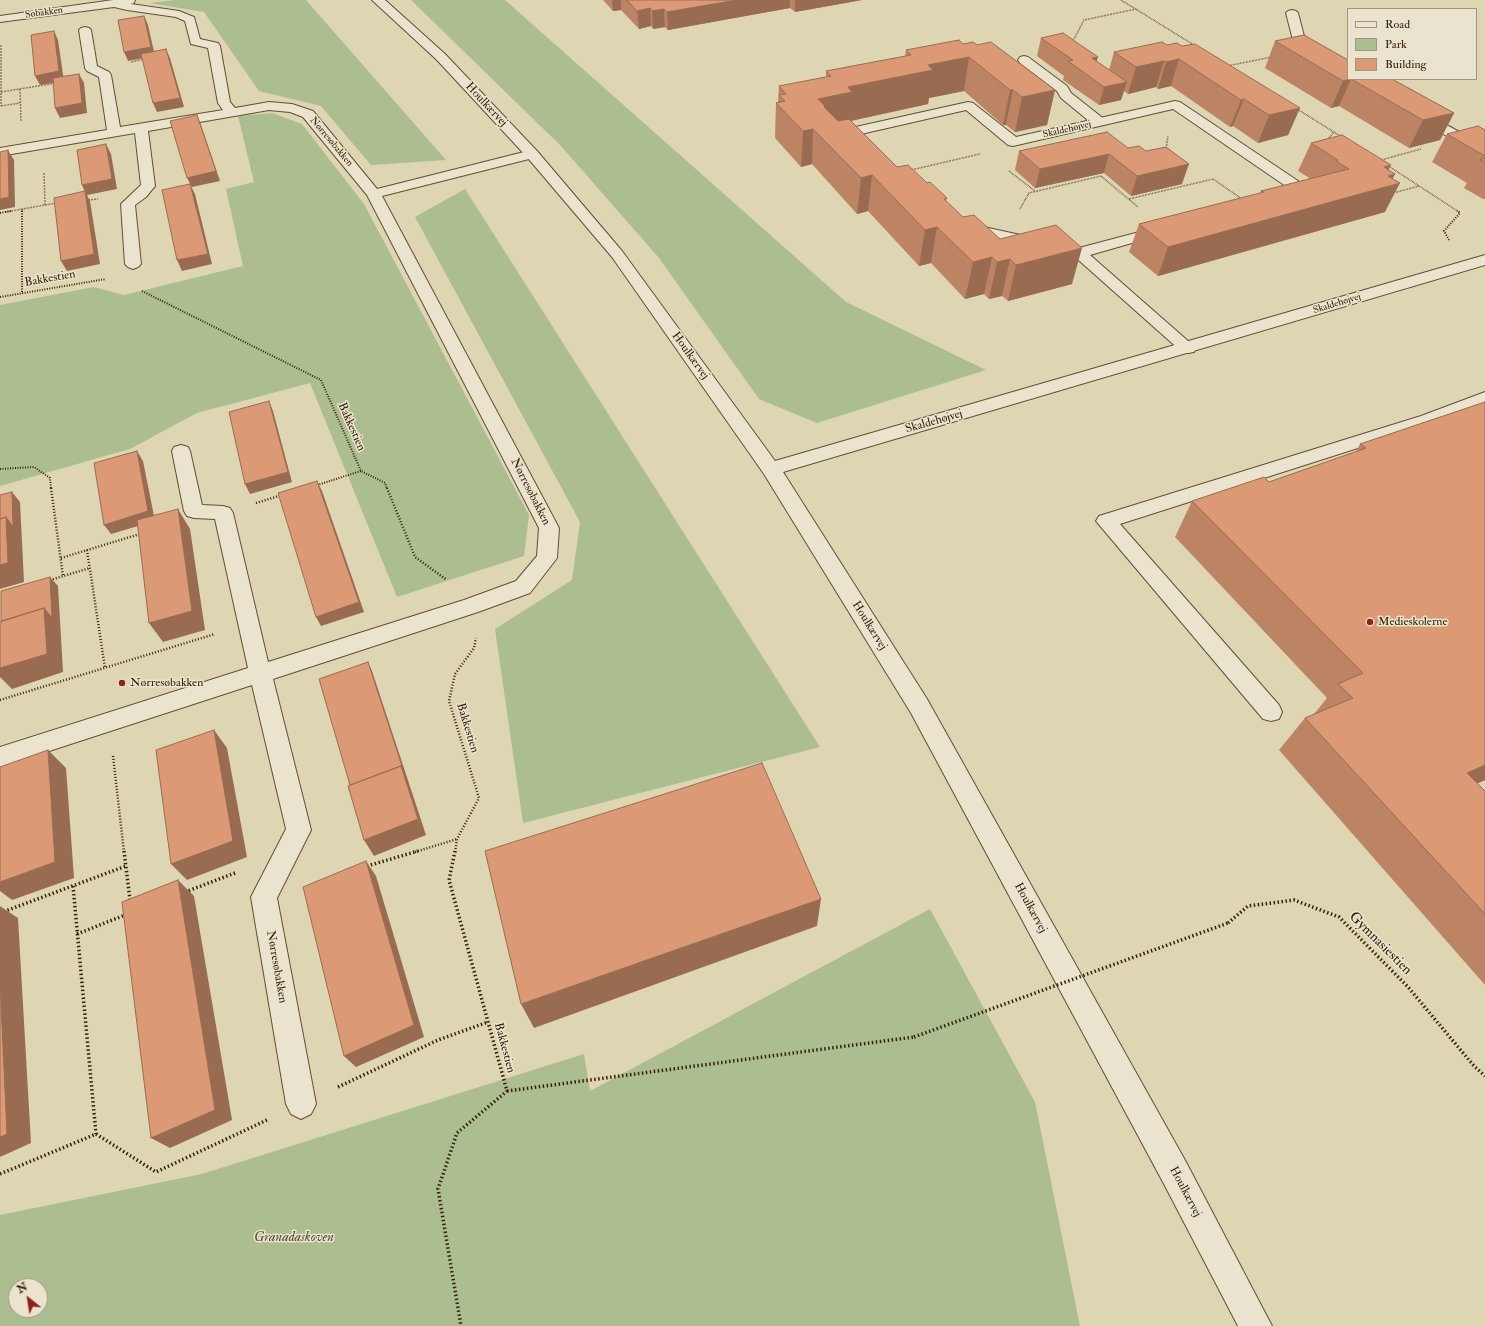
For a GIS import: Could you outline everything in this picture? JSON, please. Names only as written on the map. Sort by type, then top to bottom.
[{"type":"street","name":"Søbakken","points":[[0,19],[135,0]]},
{"type":"street","name":"Houlkærvej","points":[[378,0],[441,57],[532,154],[617,254],[771,469],[919,706],[1175,1173],[1256,1326]]},
{"type":"street","points":[[115,2],[127,7],[179,14],[190,19],[195,41],[214,46],[224,104],[231,112]]},
{"type":"street","points":[[1292,13],[1298,40],[1304,51],[1317,58]]},
{"type":"street","points":[[84,30],[91,68],[105,75],[114,132]]},
{"type":"street","points":[[1024,60],[1063,89],[1064,95],[1099,122]]},
{"type":"street","name":"Skaldehøjvej","points":[[895,174],[851,132],[968,106],[1013,142],[1175,105],[1305,192],[1252,206]]},
{"type":"street","name":"Nørresøbakken","points":[[0,152],[269,106],[292,108],[308,114],[374,194],[549,528],[546,558],[523,587],[470,606],[0,757]]},
{"type":"street","points":[[1409,109],[1462,139],[1485,142]]},
{"type":"street","points":[[133,264],[128,204],[141,194],[148,186],[141,127]]},
{"type":"street","points":[[374,194],[532,154]]},
{"type":"street","points":[[953,224],[1079,253],[1188,348]]},
{"type":"street","points":[[1079,253],[1179,226]]},
{"type":"street","name":"Skaldehøjvej","points":[[771,469],[1188,348],[1480,261]]},
{"type":"street","points":[[1271,712],[1106,521],[1427,420],[1485,398]]},
{"type":"street","points":[[181,451],[194,511],[223,513]]},
{"type":"street","name":"Nørresøbakken","points":[[223,513],[248,624],[260,674],[267,695],[299,830],[264,897],[301,1104]]},
{"type":"path","points":[[1121,0],[1194,46]]},
{"type":"path","points":[[1070,47],[1084,20],[1136,9]]},
{"type":"path","points":[[1,43],[0,106],[20,103]]},
{"type":"path","points":[[1234,70],[1227,66],[1304,51]]},
{"type":"path","points":[[91,68],[146,59]]},
{"type":"path","points":[[1,92],[105,75]]},
{"type":"path","points":[[20,89],[21,127]]},
{"type":"path","points":[[1294,107],[1345,139]]},
{"type":"path","points":[[1165,153],[1168,134],[1205,125]]},
{"type":"path","points":[[1325,141],[1334,132]]},
{"type":"path","points":[[895,174],[985,152]]},
{"type":"path","points":[[1381,160],[1460,214],[1444,232],[1453,247],[1480,261]]},
{"type":"path","points":[[1003,167],[1035,191]]},
{"type":"path","points":[[44,169],[44,205]]},
{"type":"path","points":[[1006,236],[1029,193],[1101,176],[1164,230]]},
{"type":"path","points":[[1129,199],[1213,179],[1252,206]]},
{"type":"path","points":[[1393,193],[1419,186]]},
{"type":"path","points":[[82,201],[141,194]]},
{"type":"path","points":[[0,213],[59,203]]},
{"type":"path","points":[[22,209],[22,293]]},
{"type":"path","name":"Bakkestien","points":[[0,297],[104,278],[111,280]]},
{"type":"path","name":"Bakkestien","points":[[139,290],[321,380],[361,471],[385,483],[415,557],[456,586],[470,606],[478,627],[474,648],[455,674],[449,701],[479,798],[457,839],[449,880],[506,1091],[457,1133],[438,1189],[461,1326]]},
{"type":"path","points":[[0,469],[34,467],[50,478],[63,576]]},
{"type":"path","points":[[310,487],[361,471]]},
{"type":"path","points":[[223,513],[288,493]]},
{"type":"path","points":[[61,558],[140,534]]},
{"type":"path","points":[[87,550],[105,668]]},
{"type":"path","points":[[49,580],[90,568]]},
{"type":"path","points":[[0,700],[248,624]]},
{"type":"path","points":[[113,755],[131,905]]},
{"type":"path","points":[[360,868],[457,839]]},
{"type":"path","points":[[184,893],[288,852]]},
{"type":"path","points":[[0,913],[126,866]]},
{"type":"path","points":[[73,886],[96,1134]]},
{"type":"path","name":"Gymnasiestien","points":[[506,1091],[914,1036],[1228,922],[1248,906],[1294,900],[1339,917],[1408,987],[1474,1066],[1485,1076]]},
{"type":"path","points":[[77,934],[132,913]]},
{"type":"path","points":[[96,1134],[156,1172],[438,1040],[488,1022]]},
{"type":"path","points":[[0,1174],[96,1134]]},
{"type":"green space","points":[[175,0],[306,0],[446,160],[371,165],[321,106],[259,91],[204,12],[149,3]]},
{"type":"green space","points":[[411,0],[505,0],[846,302],[986,370],[817,423],[759,399],[659,258],[561,146]]},
{"type":"green space","points":[[272,113],[302,124],[364,204],[529,515],[524,556],[397,597],[310,383],[197,413],[130,449],[0,486],[0,305],[94,287],[124,295],[243,266],[226,189],[254,182],[238,116]]},
{"type":"green space","points":[[465,189],[820,747],[523,823],[495,629],[572,580],[580,522],[415,217]]},
{"type":"green space","name":"Granadaskoven","points":[[930,909],[1035,1102],[1080,1326],[0,1326],[0,1215],[202,1174],[584,1054],[590,1091]]},
{"type":"building","points":[[627,0],[737,0],[667,12],[664,9],[652,11],[650,8],[637,11]]},
{"type":"building","points":[[144,16],[151,47],[124,52],[118,20]]},
{"type":"building","points":[[54,31],[59,71],[35,76],[31,35]]},
{"type":"building","points":[[1063,33],[1098,57],[1092,58],[1127,82],[1104,87],[1068,61],[1073,60],[1041,38]]},
{"type":"building","points":[[1304,35],[1347,59],[1347,80],[1343,81],[1275,41]]},
{"type":"building","points":[[959,40],[963,44],[973,42],[977,45],[991,42],[1055,90],[1022,97],[1013,90],[1010,90],[969,57],[928,65],[933,70],[848,87],[852,92],[818,99],[838,121],[849,119],[897,167],[908,165],[927,183],[930,182],[947,198],[944,199],[963,217],[974,215],[1000,239],[1056,225],[1082,248],[1016,265],[1010,259],[997,262],[992,257],[973,262],[937,227],[925,230],[872,175],[861,178],[813,129],[803,131],[776,103],[785,101],[779,95],[786,94],[779,86],[831,76],[826,71],[911,55],[906,50]]},
{"type":"building","points":[[1162,42],[1167,45],[1177,43],[1182,46],[1195,44],[1300,108],[1269,115],[1244,99],[1241,100],[1179,59],[1136,67],[1114,52]]},
{"type":"building","points":[[166,49],[180,98],[153,103],[141,54]]},
{"type":"building","points":[[79,74],[82,103],[55,108],[53,78]]},
{"type":"building","points":[[1353,80],[1394,80],[1454,113],[1423,120]]},
{"type":"building","points":[[197,115],[216,171],[187,178],[170,121]]},
{"type":"building","points":[[1478,126],[1485,130],[1485,156],[1447,134]]},
{"type":"building","points":[[1107,132],[1128,148],[1139,146],[1146,151],[1166,147],[1189,164],[1137,176],[1109,154],[1040,169],[1019,151]]},
{"type":"building","points":[[1342,135],[1391,165],[1384,167],[1395,174],[1388,176],[1400,183],[1168,247],[1139,224],[1349,169],[1336,161],[1338,160],[1311,143]]},
{"type":"building","points":[[106,144],[112,179],[82,185],[77,150]]},
{"type":"building","points":[[8,150],[9,197],[0,199],[0,152]]},
{"type":"building","points":[[190,184],[208,254],[177,260],[162,190]]},
{"type":"building","points":[[85,191],[94,254],[61,261],[54,198]]},
{"type":"building","points":[[269,401],[288,472],[245,484],[229,412]]},
{"type":"building","name":"Medieskolerne","points":[[1485,402],[1485,765],[1467,773],[1485,791],[1485,914],[1305,718],[1353,698],[1338,684],[1363,673],[1192,501],[1264,477],[1269,482],[1366,448],[1360,444]]},
{"type":"building","points":[[137,451],[148,511],[104,525],[94,463]]},
{"type":"building","points":[[317,481],[359,602],[316,617],[278,493]]},
{"type":"building","points":[[12,492],[13,527],[6,517],[0,519],[0,495]]},
{"type":"building","points":[[178,509],[192,611],[149,623],[137,520]]},
{"type":"building","points":[[6,517],[8,563],[0,565],[0,519]]},
{"type":"building","points":[[50,577],[52,618],[44,608],[1,621],[1,591]]},
{"type":"building","points":[[44,608],[47,654],[0,668],[0,622]]},
{"type":"building","points":[[368,662],[405,775],[401,766],[350,785],[319,679]]},
{"type":"building","points":[[214,730],[233,841],[171,864],[156,750]]},
{"type":"building","points":[[48,750],[55,862],[0,882],[0,767]]},
{"type":"building","points":[[762,763],[821,899],[521,1004],[485,851]]},
{"type":"building","points":[[401,766],[418,819],[364,840],[348,786]]},
{"type":"building","points":[[366,861],[414,1025],[344,1056],[303,887]]},
{"type":"building","points":[[178,880],[215,1110],[151,1138],[122,902]]},
{"type":"building","points":[[0,981],[7,1134],[0,1137]]},
{"type":"place","name":"Medieskolerne","points":[[1370,622]]},
{"type":"place","name":"Nørresøbakken","points":[[122,683]]}]
